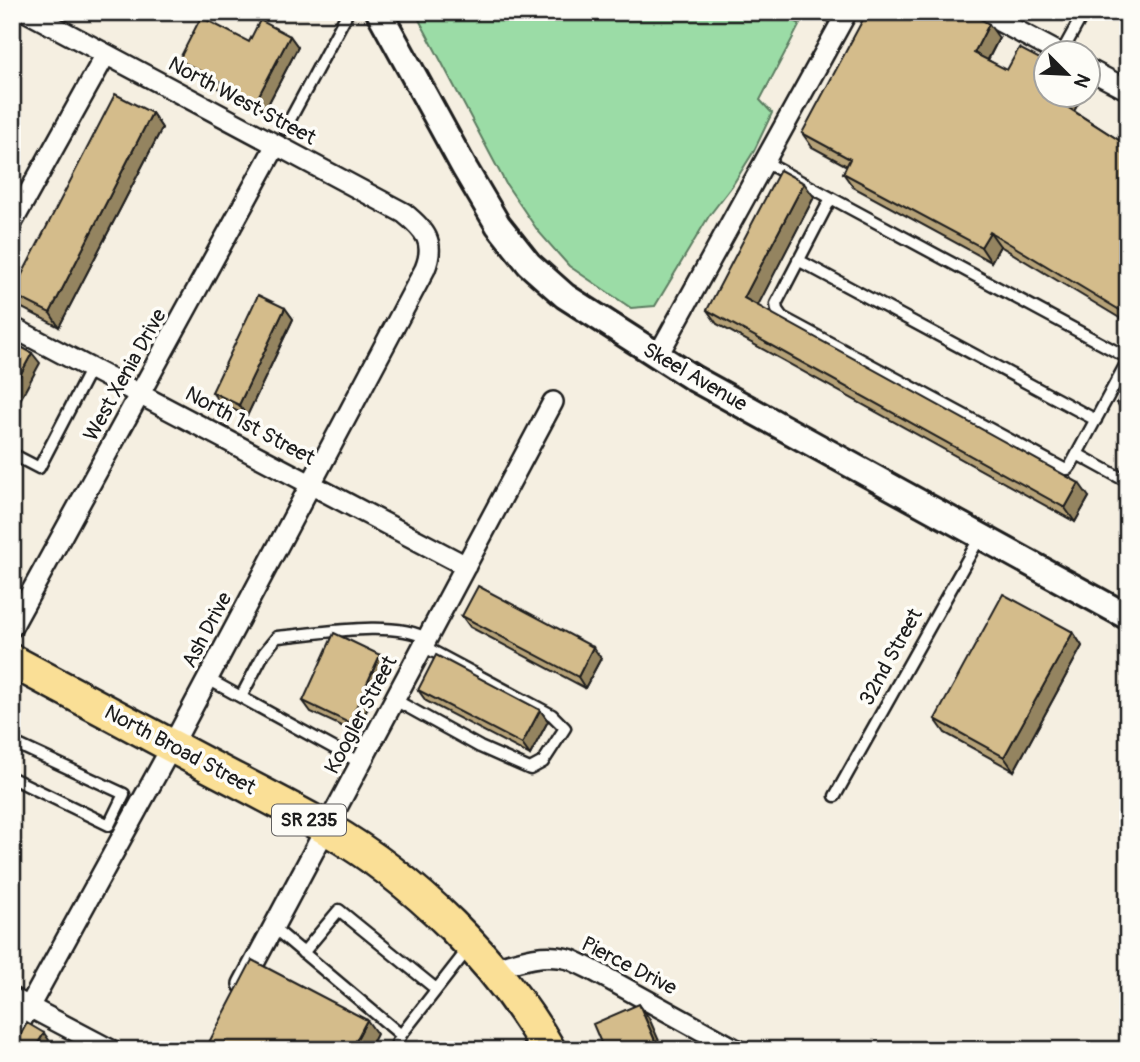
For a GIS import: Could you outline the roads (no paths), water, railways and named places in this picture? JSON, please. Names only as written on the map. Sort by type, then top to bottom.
[{"type":"main road","name":"North Broad Street","points":[[12,661],[326,829],[389,871],[423,899],[492,969],[521,1005],[539,1046]]},
{"type":"street","name":"North West Street","points":[[27,12],[106,54],[281,137],[404,213],[419,224],[427,240]]},
{"type":"street","name":"Skeel Avenue","points":[[379,12],[498,225],[530,264],[565,296],[657,357],[716,391],[1128,617]]},
{"type":"street","points":[[982,12],[1032,38]]},
{"type":"street","points":[[657,357],[844,13]]},
{"type":"street","points":[[12,223],[106,54]]},
{"type":"street","points":[[1102,77],[1128,90]]},
{"type":"street","name":"West Xenia Drive","points":[[12,627],[281,137]]},
{"type":"street","name":"Ash Drive","points":[[12,1038],[21,1002],[133,798],[172,746],[425,269],[431,254],[427,240]]},
{"type":"street","name":"North 1st Street","points":[[12,327],[466,566]]},
{"type":"street","name":"Koogler Street","points":[[233,1004],[554,402]]},
{"type":"street","name":"Pierce Drive","points":[[492,969],[543,956],[569,959],[737,1050]]},
{"type":"street","points":[[21,1002],[111,1050]]},
{"type":"lane","points":[[281,137],[348,12]]},
{"type":"lane","points":[[1068,38],[1084,12]]},
{"type":"lane","points":[[765,162],[1128,359],[1068,469],[1064,470],[782,317],[776,304],[831,198]]},
{"type":"lane","points":[[798,260],[1096,420]]},
{"type":"lane","points":[[12,454],[40,468],[92,368]]},
{"type":"lane","points":[[1077,454],[1128,482]]},
{"type":"lane","name":"32nd Street","points":[[835,796],[981,536]]},
{"type":"lane","points":[[241,697],[264,653],[277,637],[378,628],[420,634],[425,642],[552,715],[565,728],[543,762],[530,769],[480,747],[395,700]]},
{"type":"lane","points":[[208,679],[361,763]]},
{"type":"lane","points":[[12,742],[133,798],[109,825],[12,778]]},
{"type":"lane","points":[[303,953],[339,910],[436,989]]},
{"type":"lane","points":[[274,928],[401,1035]]},
{"type":"lane","points":[[394,1050],[401,1035],[471,946]]}]
